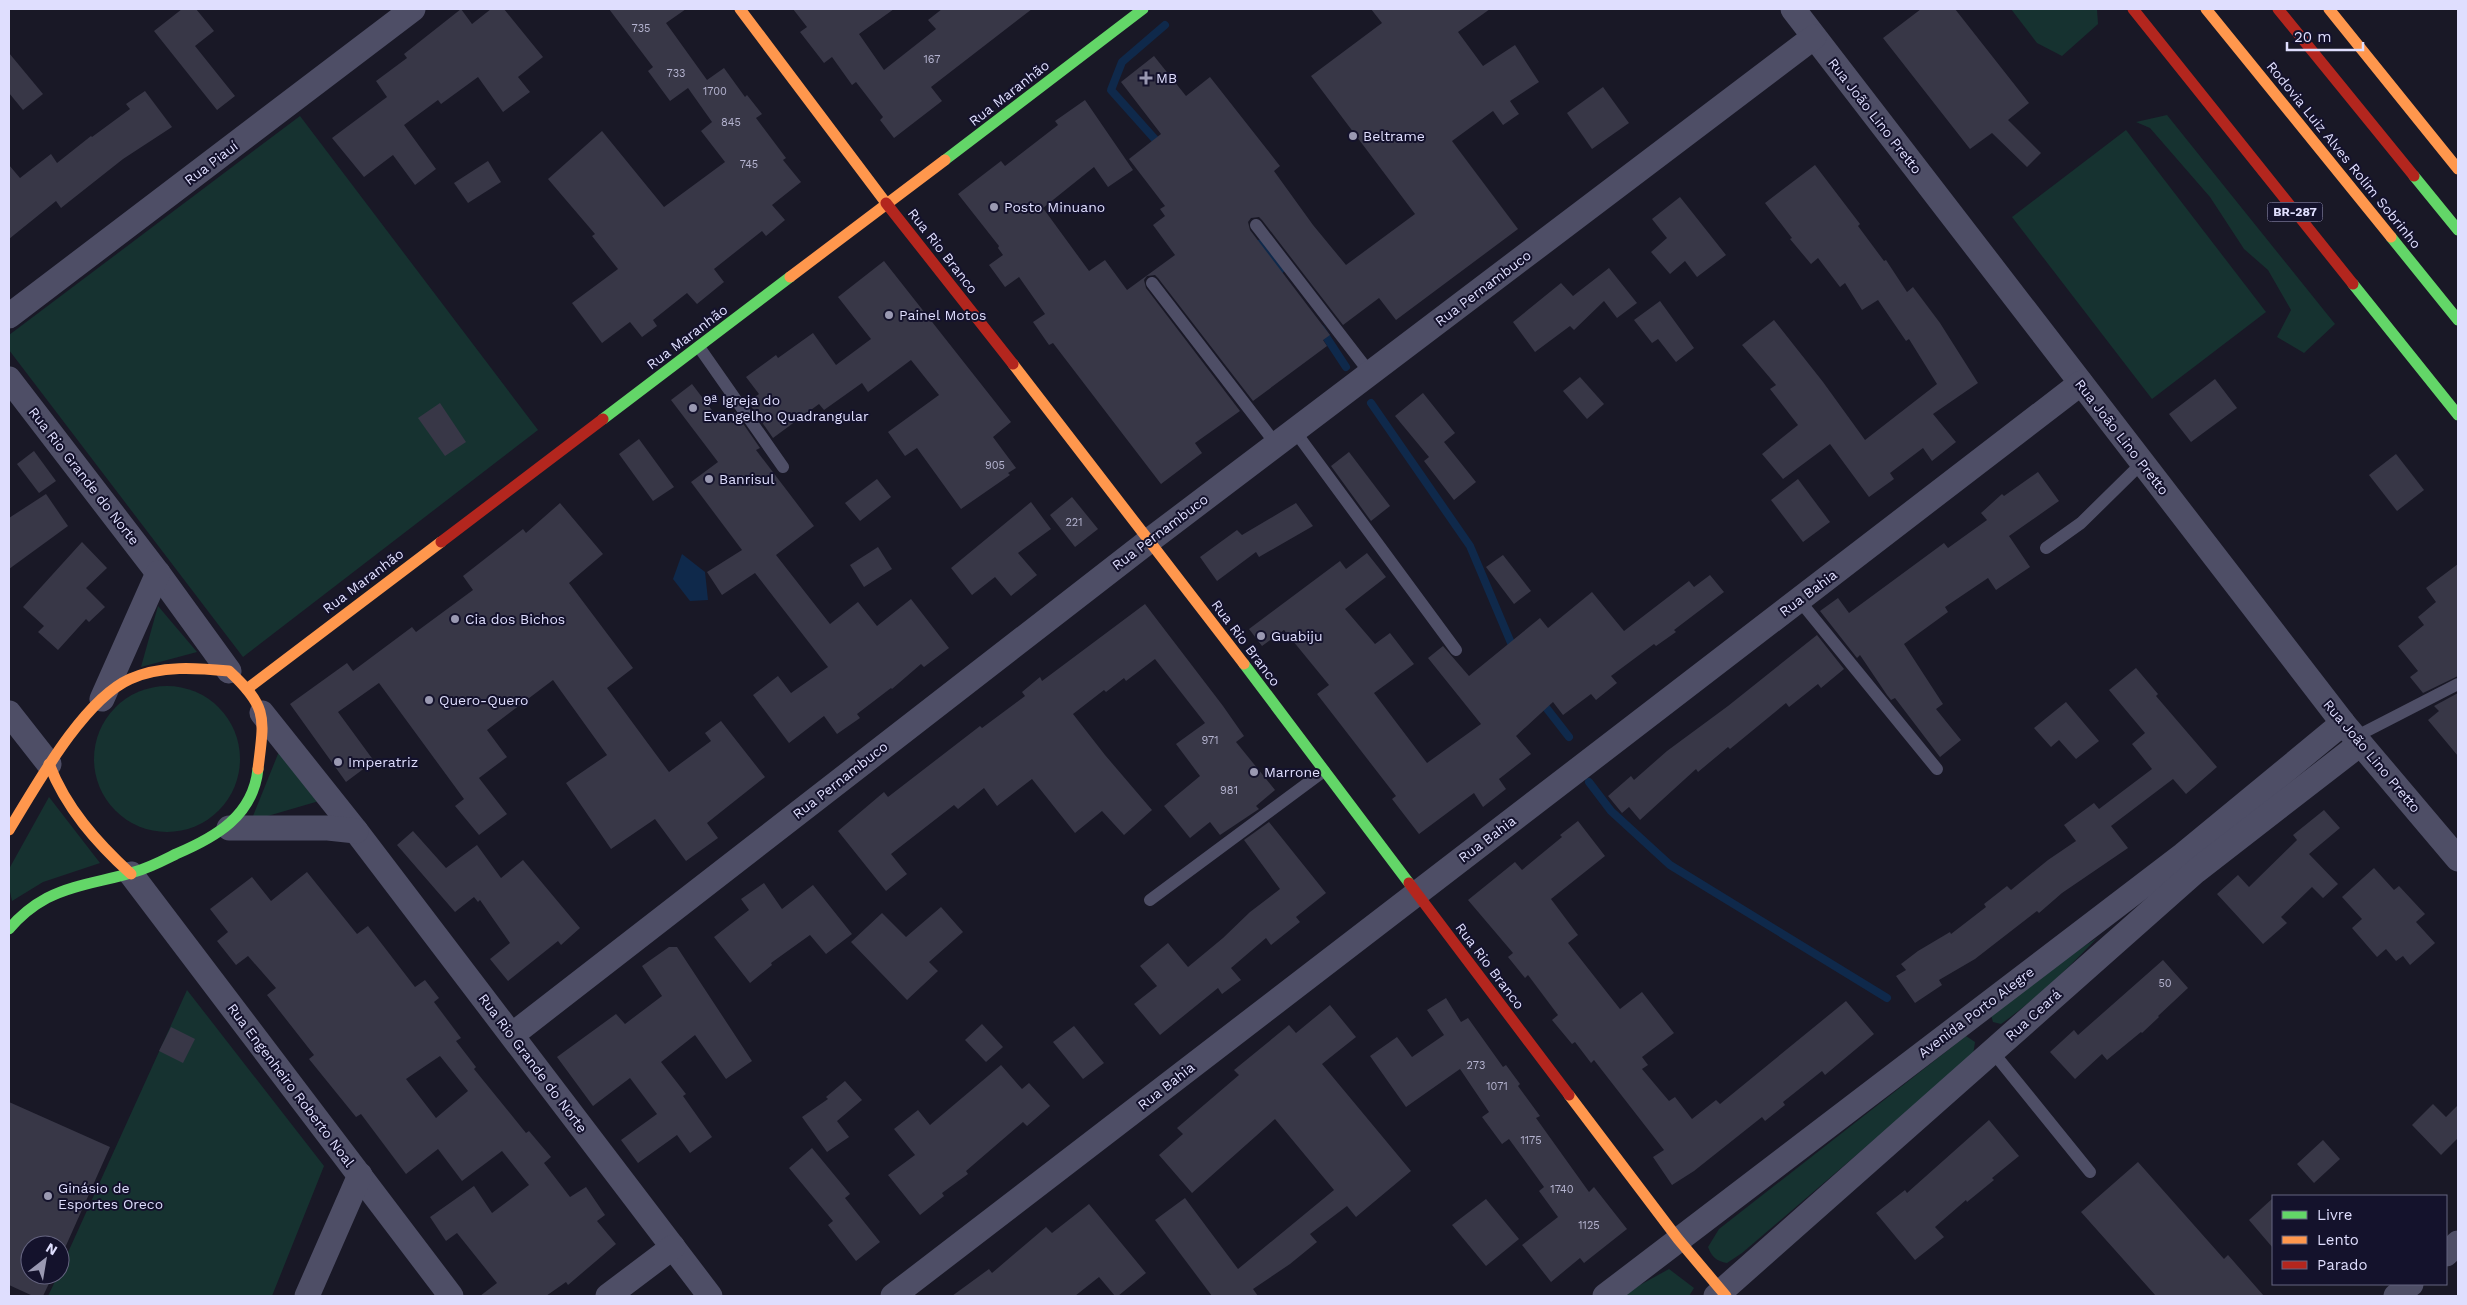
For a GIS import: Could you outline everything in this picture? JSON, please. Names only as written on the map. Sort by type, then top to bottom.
[{"type":"main road","name":"Rua Rio Branco","points":[[740,9],[887,205],[1150,540],[1721,1295]]},
{"type":"main road","name":"Rua Maranhão","points":[[247,688],[887,205],[1143,9]]},
{"type":"main road","name":"BR-287","points":[[2133,9],[2458,415]]},
{"type":"main road","name":"Rodovia Luiz Alves Rolim Sobrinho","points":[[2206,9],[2458,320]]},
{"type":"main road","points":[[2278,9],[2458,230]]},
{"type":"main road","points":[[2329,9],[2458,168]]},
{"type":"main road","points":[[9,830],[49,764],[102,699],[129,679],[161,670],[196,668],[229,671],[247,688],[262,713],[259,765],[250,800],[229,828],[209,841],[131,874],[62,891],[43,899],[17,918],[9,930]]},
{"type":"main road","points":[[49,764],[58,787],[98,844],[131,874]]},
{"type":"street","name":"Rua Piauí","points":[[9,316],[413,9]]},
{"type":"street","name":"Rua João Lino Pretto","points":[[1793,9],[2353,734],[2458,859]]},
{"type":"street","name":"Rua Pernambuco","points":[[512,1035],[1150,540],[1814,37]]},
{"type":"street","name":"Rua Rio Grande do Norte","points":[[9,380],[158,573],[229,671]]},
{"type":"street","name":"Rua Bahia","points":[[893,1296],[2081,383]]},
{"type":"street","points":[[102,699],[158,573]]},
{"type":"street","name":"Rua Rio Grande do Norte","points":[[262,713],[356,831],[710,1296]]},
{"type":"street","points":[[9,714],[49,764]]},
{"type":"street","name":"Rua Ceará","points":[[1721,1295],[1992,1051],[2189,863],[2353,734]]},
{"type":"street","points":[[229,828],[328,828],[356,831]]},
{"type":"street","name":"Avenida Porto Alegre","points":[[1605,1296],[1678,1238],[2189,863]]},
{"type":"street","name":"Rua Engenheiro Roberto Noal","points":[[131,874],[451,1296]]},
{"type":"street","points":[[306,1296],[360,1175]]},
{"type":"street","points":[[2447,1253],[2458,1243]]},
{"type":"street","points":[[608,1296],[673,1247]]},
{"type":"street","points":[[2396,1296],[2410,1285]]},
{"type":"lane","points":[[1256,225],[1370,373]]},
{"type":"lane","points":[[1152,284],[1285,437],[1456,650]]},
{"type":"lane","points":[[699,347],[783,466]]},
{"type":"lane","points":[[2046,548],[2081,523],[2142,462]]},
{"type":"lane","points":[[1799,600],[1937,769]]},
{"type":"lane","points":[[2353,734],[2458,684]]},
{"type":"lane","points":[[1150,900],[1324,771]]},
{"type":"lane","points":[[1992,1051],[2090,1172]]},
{"type":"green space","points":[[2011,9],[2097,9],[2098,24],[2062,56],[2037,43]]},
{"type":"green space","points":[[2167,115],[2335,324],[2304,353],[2277,337],[2291,310],[2268,270],[2244,249],[2210,197],[2150,128],[2136,122]]},
{"type":"green space","points":[[300,116],[538,430],[243,657],[9,350],[9,335]]},
{"type":"green space","points":[[2126,130],[2266,312],[2152,399],[2012,217]]},
{"type":"green space","points":[[158,606],[197,652],[141,667]]},
{"type":"green space","points":[[167,686],[195,692],[207,698],[218,708],[228,719],[234,731],[240,759],[234,787],[228,799],[218,810],[207,820],[195,826],[167,832],[139,826],[127,820],[116,810],[106,799],[100,787],[94,759],[100,731],[106,719],[116,708],[127,698],[139,692]]},
{"type":"green space","points":[[280,749],[319,801],[251,821]]},
{"type":"green space","points":[[49,797],[100,863],[43,882],[12,901],[9,887],[9,869]]},
{"type":"green space","points":[[2097,938],[2027,1004],[2001,1024],[1993,1022],[1991,1015],[2042,973]]},
{"type":"green space","points":[[187,990],[324,1166],[272,1296],[48,1296],[53,1285],[70,1285],[70,1248]]},
{"type":"green space","points":[[1966,1036],[1975,1042],[1973,1055],[1742,1253],[1727,1263],[1717,1260],[1713,1256],[1708,1247],[1719,1229]]},
{"type":"green space","points":[[1669,1269],[1694,1288],[1689,1296],[1620,1296]]},
{"type":"water","points":[[682,554],[705,572],[708,600],[690,601],[673,579]]},
{"type":"building","points":[[182,9],[196,9],[214,31],[195,46],[235,96],[217,110],[154,31]]},
{"type":"building","points":[[461,9],[472,24],[491,9],[504,9],[543,57],[518,77],[530,92],[503,112],[478,77],[441,104],[438,100],[404,125],[436,169],[415,185],[393,155],[364,177],[332,138],[387,97],[376,81],[407,58],[404,54]]},
{"type":"building","points":[[609,9],[686,9],[666,23],[707,80],[724,68],[745,97],[747,95],[762,114],[756,118],[786,158],[783,160],[801,182],[772,205],[785,220],[766,236],[762,231],[714,269],[724,282],[697,304],[687,293],[653,320],[657,326],[642,337],[630,322],[602,343],[572,303],[618,269],[592,236],[595,234],[548,179],[602,131],[664,207],[725,162],[701,131],[712,122],[688,88],[670,101],[648,71],[653,67]]},
{"type":"building","points":[[793,9],[894,9],[859,34],[884,70],[936,29],[928,20],[942,9],[1032,9],[931,87],[942,101],[894,138],[880,120],[883,117],[856,82],[852,85],[832,57],[824,63],[800,32],[807,27]]},
{"type":"building","points":[[1371,9],[1490,9],[1458,32],[1483,66],[1515,45],[1539,82],[1510,101],[1519,114],[1503,125],[1493,111],[1452,141],[1518,229],[1396,320],[1379,298],[1343,325],[1262,220],[1259,217],[1251,218],[1248,222],[1250,230],[1330,335],[1323,340],[1327,346],[1253,401],[1158,278],[1155,275],[1147,276],[1144,280],[1146,288],[1240,411],[1195,443],[1202,453],[1161,484],[1053,343],[1049,345],[1033,322],[1045,314],[1019,277],[1005,287],[989,265],[1003,255],[998,248],[999,246],[958,194],[1001,161],[1005,166],[1058,125],[1055,121],[1085,100],[1133,170],[1108,187],[1094,167],[1043,208],[1089,271],[1105,260],[1127,290],[1175,255],[1153,225],[1165,216],[1160,209],[1165,206],[1129,159],[1161,134],[1121,82],[1154,56],[1186,96],[1210,77],[1280,166],[1274,171],[1313,225],[1346,265],[1415,214],[1311,76],[1382,23]]},
{"type":"building","points":[[1921,9],[1955,9],[2029,103],[2008,120],[2041,153],[2027,167],[1992,133],[1970,149],[1883,38]]},
{"type":"building","points":[[9,53],[43,94],[23,110],[9,93]]},
{"type":"building","points":[[1603,87],[1629,123],[1592,149],[1567,113]]},
{"type":"building","points":[[145,91],[172,127],[123,159],[61,208],[56,201],[9,239],[9,165],[20,178],[51,154],[57,163],[130,109],[126,104]]},
{"type":"building","points":[[488,161],[501,182],[468,203],[454,183]]},
{"type":"building","points":[[1815,165],[1860,224],[1858,226],[1884,261],[1886,260],[1907,292],[1913,287],[1940,323],[1978,383],[1933,414],[1956,442],[1932,461],[1923,448],[1890,473],[1894,479],[1869,497],[1830,444],[1783,479],[1762,454],[1798,425],[1770,389],[1776,385],[1742,345],[1774,320],[1823,382],[1865,440],[1937,384],[1909,339],[1906,341],[1878,300],[1862,310],[1845,283],[1840,287],[1818,258],[1811,264],[1790,239],[1792,238],[1765,203]]},
{"type":"building","points":[[1680,197],[1726,255],[1697,277],[1685,261],[1670,274],[1651,252],[1667,238],[1652,219]]},
{"type":"building","points":[[884,261],[1011,422],[993,437],[1016,468],[1008,473],[1010,475],[961,509],[917,448],[905,456],[888,432],[939,395],[911,360],[868,392],[862,383],[824,410],[819,404],[773,438],[748,402],[759,394],[746,377],[776,355],[778,358],[813,333],[836,365],[871,339],[838,297]]},
{"type":"building","points":[[1609,268],[1637,303],[1617,318],[1604,301],[1574,330],[1570,326],[1535,352],[1513,322],[1561,283],[1573,296]]},
{"type":"building","points":[[1660,301],[1694,348],[1676,362],[1658,339],[1652,343],[1634,320]]},
{"type":"building","points":[[1580,377],[1604,404],[1587,419],[1563,391]]},
{"type":"building","points":[[2215,379],[2237,408],[2191,442],[2169,414]]},
{"type":"building","points":[[692,384],[721,422],[735,412],[760,448],[756,450],[814,526],[776,555],[830,624],[858,602],[877,626],[911,599],[949,648],[924,667],[921,664],[892,689],[857,714],[860,718],[837,734],[824,716],[789,743],[753,695],[778,676],[791,693],[828,667],[755,573],[722,595],[707,572],[742,550],[691,482],[718,462],[671,400]]},
{"type":"building","points":[[1423,393],[1455,433],[1444,442],[1476,482],[1454,500],[1424,461],[1429,457],[1395,416]]},
{"type":"building","points":[[440,403],[466,442],[445,456],[418,418]]},
{"type":"building","points":[[639,439],[674,487],[653,501],[619,454]]},
{"type":"building","points":[[34,451],[56,481],[39,493],[17,464]]},
{"type":"building","points":[[1349,452],[1390,506],[1371,521],[1331,466]]},
{"type":"building","points":[[2396,454],[2424,490],[2397,511],[2369,475]]},
{"type":"building","points":[[2038,472],[2059,501],[2009,536],[2030,567],[1996,590],[1988,578],[1945,607],[1948,612],[1904,644],[1943,704],[1936,709],[1961,740],[1940,757],[1895,698],[1891,700],[1887,695],[1860,655],[1857,658],[1820,611],[1838,598],[1849,613],[1944,543],[1948,548],[1987,520],[1981,513],[2002,494],[2004,496]]},
{"type":"building","points":[[877,479],[891,497],[860,521],[845,503]]},
{"type":"building","points":[[1798,479],[1830,522],[1803,542],[1771,500]]},
{"type":"building","points":[[46,494],[68,526],[9,569],[9,518]]},
{"type":"building","points":[[1072,497],[1098,529],[1075,547],[1050,515]]},
{"type":"building","points":[[1031,502],[1051,529],[1018,553],[1037,575],[1011,596],[995,577],[972,595],[951,568]]},
{"type":"building","points":[[560,503],[603,554],[569,583],[633,668],[607,688],[669,772],[711,741],[705,733],[721,721],[765,777],[707,823],[718,838],[686,861],[655,819],[611,849],[566,783],[607,755],[553,680],[487,730],[507,757],[479,778],[507,814],[479,835],[455,806],[464,799],[379,683],[338,712],[374,761],[346,782],[290,704],[347,663],[353,671],[412,627],[416,632],[473,590],[463,576],[523,529],[526,533]]},
{"type":"building","points":[[1296,503],[1313,526],[1259,557],[1256,552],[1217,581],[1200,557],[1237,530],[1242,535]]},
{"type":"building","points":[[82,542],[107,568],[86,588],[105,607],[89,622],[86,619],[58,650],[38,632],[44,626],[23,607]]},
{"type":"building","points":[[878,547],[892,569],[864,587],[850,565]]},
{"type":"building","points":[[1367,553],[1386,577],[1345,609],[1375,644],[1390,633],[1414,664],[1374,693],[1427,763],[1481,724],[1428,658],[1443,646],[1469,676],[1540,618],[1548,628],[1592,592],[1624,631],[1689,581],[1694,587],[1710,575],[1724,592],[1674,630],[1676,632],[1656,646],[1654,644],[1611,676],[1617,683],[1596,700],[1591,694],[1563,715],[1553,702],[1516,736],[1531,754],[1499,779],[1506,789],[1483,807],[1474,793],[1419,834],[1392,799],[1396,796],[1317,694],[1329,685],[1284,630],[1262,646],[1249,629],[1340,561],[1346,569]]},
{"type":"building","points":[[1503,555],[1531,591],[1514,604],[1486,567]]},
{"type":"building","points":[[2458,564],[2458,676],[2423,693],[2410,677],[2418,671],[2398,646],[2424,625],[2418,617],[2436,602],[2426,588]]},
{"type":"building","points":[[1145,604],[1244,736],[1236,742],[1275,790],[1256,806],[1259,809],[1220,835],[1210,822],[1190,838],[1164,806],[1200,776],[1176,744],[1205,723],[1155,659],[1126,681],[1124,678],[1106,692],[1104,690],[1073,714],[1152,810],[1124,835],[1102,811],[1075,833],[1032,779],[997,806],[984,788],[958,809],[954,805],[891,854],[907,874],[886,891],[838,831],[884,792],[888,797],[980,726],[982,728],[1025,696],[1022,692],[1040,677],[1042,681]]},
{"type":"building","points":[[1817,635],[1844,669],[1821,688],[1818,684],[1789,707],[1786,703],[1730,749],[1728,747],[1698,772],[1696,769],[1640,820],[1629,807],[1622,813],[1608,796],[1631,776],[1634,780],[1667,751],[1728,706]]},
{"type":"building","points":[[2136,668],[2158,694],[2156,696],[2217,767],[2186,794],[2173,779],[2111,826],[2128,848],[2062,893],[2039,913],[2037,911],[1975,959],[1939,980],[1942,985],[1915,1003],[1896,976],[1906,970],[1901,964],[1918,951],[1950,932],[1951,934],[1986,907],[1984,904],[2007,886],[2011,890],[2048,860],[2076,841],[2064,825],[2094,803],[2099,809],[2152,769],[2132,744],[2145,733],[2109,690]]},
{"type":"building","points":[[2458,693],[2458,756],[2428,720],[2439,711],[2434,706]]},
{"type":"building","points":[[2066,702],[2099,741],[2076,759],[2059,740],[2051,747],[2034,728]]},
{"type":"building","points":[[2324,810],[2340,828],[2309,854],[2338,884],[2323,898],[2312,887],[2281,917],[2287,923],[2263,944],[2217,894],[2238,875],[2249,887],[2297,840],[2293,835]]},
{"type":"building","points":[[1578,821],[1605,856],[1551,899],[1578,935],[1568,943],[1620,1009],[1642,992],[1674,1033],[1642,1057],[1648,1065],[1642,1069],[1669,1101],[1675,1097],[1692,1119],[1716,1100],[1720,1104],[1846,1001],[1874,1034],[1825,1075],[1822,1071],[1783,1102],[1785,1105],[1765,1121],[1762,1117],[1694,1171],[1672,1185],[1653,1157],[1664,1150],[1594,1060],[1591,1063],[1575,1042],[1572,1044],[1552,1020],[1558,1015],[1528,975],[1525,978],[1508,957],[1513,953],[1468,900],[1515,862],[1522,870],[1562,837],[1560,835]]},
{"type":"building","points":[[1269,822],[1326,893],[1296,917],[1300,922],[1271,945],[1266,938],[1231,968],[1241,980],[1222,994],[1218,988],[1160,1035],[1134,1004],[1157,986],[1140,966],[1168,943],[1188,967],[1223,938],[1250,912],[1280,889],[1244,840]]},
{"type":"building","points":[[413,831],[446,868],[477,845],[501,878],[523,860],[580,928],[561,945],[558,941],[508,981],[490,959],[510,943],[480,900],[478,902],[474,897],[455,912],[397,845]]},
{"type":"building","points":[[2374,868],[2394,890],[2399,886],[2425,914],[2416,922],[2435,943],[2410,965],[2403,956],[2396,961],[2386,949],[2377,957],[2352,928],[2362,919],[2342,897]]},
{"type":"building","points":[[307,872],[357,934],[368,926],[415,987],[425,980],[439,998],[434,1002],[461,1038],[456,1041],[476,1067],[474,1069],[526,1133],[529,1131],[551,1157],[544,1163],[570,1197],[586,1187],[605,1215],[597,1221],[616,1244],[568,1285],[566,1282],[546,1296],[480,1296],[497,1283],[457,1233],[446,1241],[430,1217],[474,1186],[492,1213],[529,1185],[502,1151],[462,1181],[438,1149],[406,1174],[361,1114],[356,1117],[309,1059],[314,1055],[267,995],[276,988],[248,956],[236,965],[217,941],[228,932],[210,909],[252,877],[271,901]],"holes":[[[440,1056],[468,1091],[436,1118],[406,1079]]]},
{"type":"building","points":[[764,883],[782,909],[813,885],[852,934],[826,954],[810,935],[771,963],[772,965],[750,983],[714,937],[749,910],[741,899]]},
{"type":"building","points":[[941,907],[963,932],[929,962],[938,971],[907,1000],[851,942],[882,913],[906,937]]},
{"type":"building","points":[[669,947],[677,947],[752,1061],[726,1079],[695,1035],[661,1062],[686,1094],[683,1096],[712,1137],[690,1153],[677,1135],[638,1163],[621,1140],[657,1114],[630,1078],[593,1106],[557,1057],[616,1014],[625,1024],[662,996],[642,966]]},
{"type":"building","points":[[2163,960],[2188,988],[2142,1033],[2107,1060],[2102,1054],[2075,1079],[2050,1052],[2074,1030],[2078,1035]]},
{"type":"building","points":[[1446,998],[1461,1022],[1468,1018],[1503,1067],[1506,1065],[1520,1084],[1518,1086],[1540,1116],[1536,1118],[1589,1192],[1594,1187],[1627,1229],[1584,1263],[1580,1258],[1551,1282],[1522,1245],[1558,1217],[1539,1191],[1544,1187],[1509,1139],[1502,1144],[1482,1117],[1489,1112],[1460,1069],[1406,1107],[1370,1056],[1397,1037],[1412,1057],[1444,1035],[1427,1010]]},
{"type":"building","points":[[1330,1005],[1356,1037],[1322,1064],[1411,1171],[1356,1217],[1347,1206],[1310,1234],[1317,1242],[1290,1264],[1253,1289],[1258,1296],[1212,1296],[1155,1220],[1185,1198],[1238,1269],[1334,1190],[1275,1119],[1192,1193],[1159,1155],[1183,1134],[1177,1128],[1239,1075],[1234,1070],[1289,1025],[1296,1033]]},
{"type":"building","points":[[982,1024],[1003,1047],[986,1062],[965,1040]]},
{"type":"building","points":[[1074,1026],[1104,1063],[1083,1079],[1053,1042]]},
{"type":"building","points":[[171,1027],[195,1039],[183,1063],[159,1051]]},
{"type":"building","points":[[1001,1065],[1022,1089],[1029,1083],[1050,1106],[1027,1126],[1023,1122],[966,1171],[968,1174],[942,1193],[944,1196],[920,1215],[888,1175],[915,1155],[894,1129],[918,1110],[930,1125]]},
{"type":"building","points":[[845,1081],[862,1100],[837,1121],[849,1137],[827,1152],[802,1117],[828,1099],[826,1097]]},
{"type":"building","name":"Ginásio de Esportes Oreco","points":[[9,1102],[110,1147],[70,1237],[70,1235],[20,1235],[20,1285],[48,1285],[43,1296],[33,1296],[9,1285]]},
{"type":"building","points":[[2433,1104],[2446,1117],[2458,1105],[2458,1138],[2441,1155],[2412,1125]]},
{"type":"building","points":[[1989,1120],[2019,1156],[1992,1178],[1994,1180],[1967,1202],[1966,1200],[1935,1227],[1944,1237],[1915,1260],[1876,1213],[1905,1190],[1907,1193]]},
{"type":"building","points":[[2323,1140],[2340,1159],[2314,1183],[2297,1164]]},
{"type":"building","points":[[812,1148],[850,1194],[845,1198],[880,1242],[856,1261],[828,1225],[833,1221],[789,1168]]},
{"type":"building","points":[[2138,1162],[2224,1259],[2228,1255],[2264,1296],[2156,1296],[2081,1212]]},
{"type":"building","points":[[1486,1199],[1519,1239],[1486,1266],[1452,1225]]},
{"type":"building","points":[[2272,1199],[2272,1247],[2249,1220]]},
{"type":"building","points":[[1089,1204],[1146,1273],[1118,1296],[1115,1296],[1099,1277],[1075,1296],[952,1296],[989,1269],[992,1273],[1046,1227],[1052,1233]]},
{"type":"waterway","points":[[1161,146],[1111,90],[1122,62],[1165,25]]},
{"type":"waterway","points":[[1259,244],[1280,270]]},
{"type":"waterway","points":[[1321,329],[1346,367]]},
{"type":"waterway","points":[[1371,403],[1470,546],[1514,650]]},
{"type":"waterway","points":[[1541,701],[1569,737]]},
{"type":"waterway","points":[[1589,782],[1611,811],[1670,865],[1887,998]]},
{"type":"traffic: fast","points":[[945,160],[1143,9]]},
{"type":"traffic: fast","points":[[2414,176],[2458,230]]},
{"type":"traffic: fast","points":[[2391,237],[2458,320]]},
{"type":"traffic: fast","points":[[603,419],[790,277]]},
{"type":"traffic: fast","points":[[2353,284],[2458,415]]},
{"type":"traffic: fast","points":[[1244,664],[1409,883]]},
{"type":"traffic: fast","points":[[9,929],[36,904],[57,893],[145,868],[191,847],[218,832],[230,823],[249,800],[255,785],[258,769]]},
{"type":"traffic: slow","points":[[740,9],[886,203]]},
{"type":"traffic: slow","points":[[2206,9],[2391,237]]},
{"type":"traffic: slow","points":[[2329,9],[2458,169]]},
{"type":"traffic: slow","points":[[790,277],[945,160]]},
{"type":"traffic: slow","points":[[1013,364],[1244,664]]},
{"type":"traffic: slow","points":[[247,689],[441,542]]},
{"type":"traffic: slow","points":[[9,830],[62,746],[95,705],[112,690],[130,679],[154,671],[179,669],[229,671],[251,695],[261,715],[262,737],[258,769]]},
{"type":"traffic: slow","points":[[49,764],[64,795],[83,824],[131,874]]},
{"type":"traffic: slow","points":[[1569,1095],[1678,1239],[1726,1296]]},
{"type":"traffic: jam","points":[[2133,9],[2353,284]]},
{"type":"traffic: jam","points":[[2278,9],[2414,176]]},
{"type":"traffic: jam","points":[[886,203],[1013,364]]},
{"type":"traffic: jam","points":[[441,542],[603,419]]},
{"type":"traffic: jam","points":[[1409,883],[1569,1095]]},
{"type":"place","name":"MB","points":[[1146,78]]},
{"type":"place","name":"Beltrame","points":[[1353,136]]},
{"type":"place","name":"Posto Minuano","points":[[994,207]]},
{"type":"place","name":"Painel Motos","points":[[889,315]]},
{"type":"place","name":"9ª Igreja do Evangelho Quadrangular","points":[[693,408]]},
{"type":"place","name":"Banrisul","points":[[709,479]]},
{"type":"place","name":"Cia dos Bichos","points":[[455,619]]},
{"type":"place","name":"Guabiju","points":[[1261,636]]},
{"type":"place","name":"Quero-Quero","points":[[429,700]]},
{"type":"place","name":"Imperatriz","points":[[338,762]]},
{"type":"place","name":"Marrone","points":[[1254,772]]},
{"type":"place","name":"Ginásio de Esportes Oreco","points":[[48,1196]]}]
